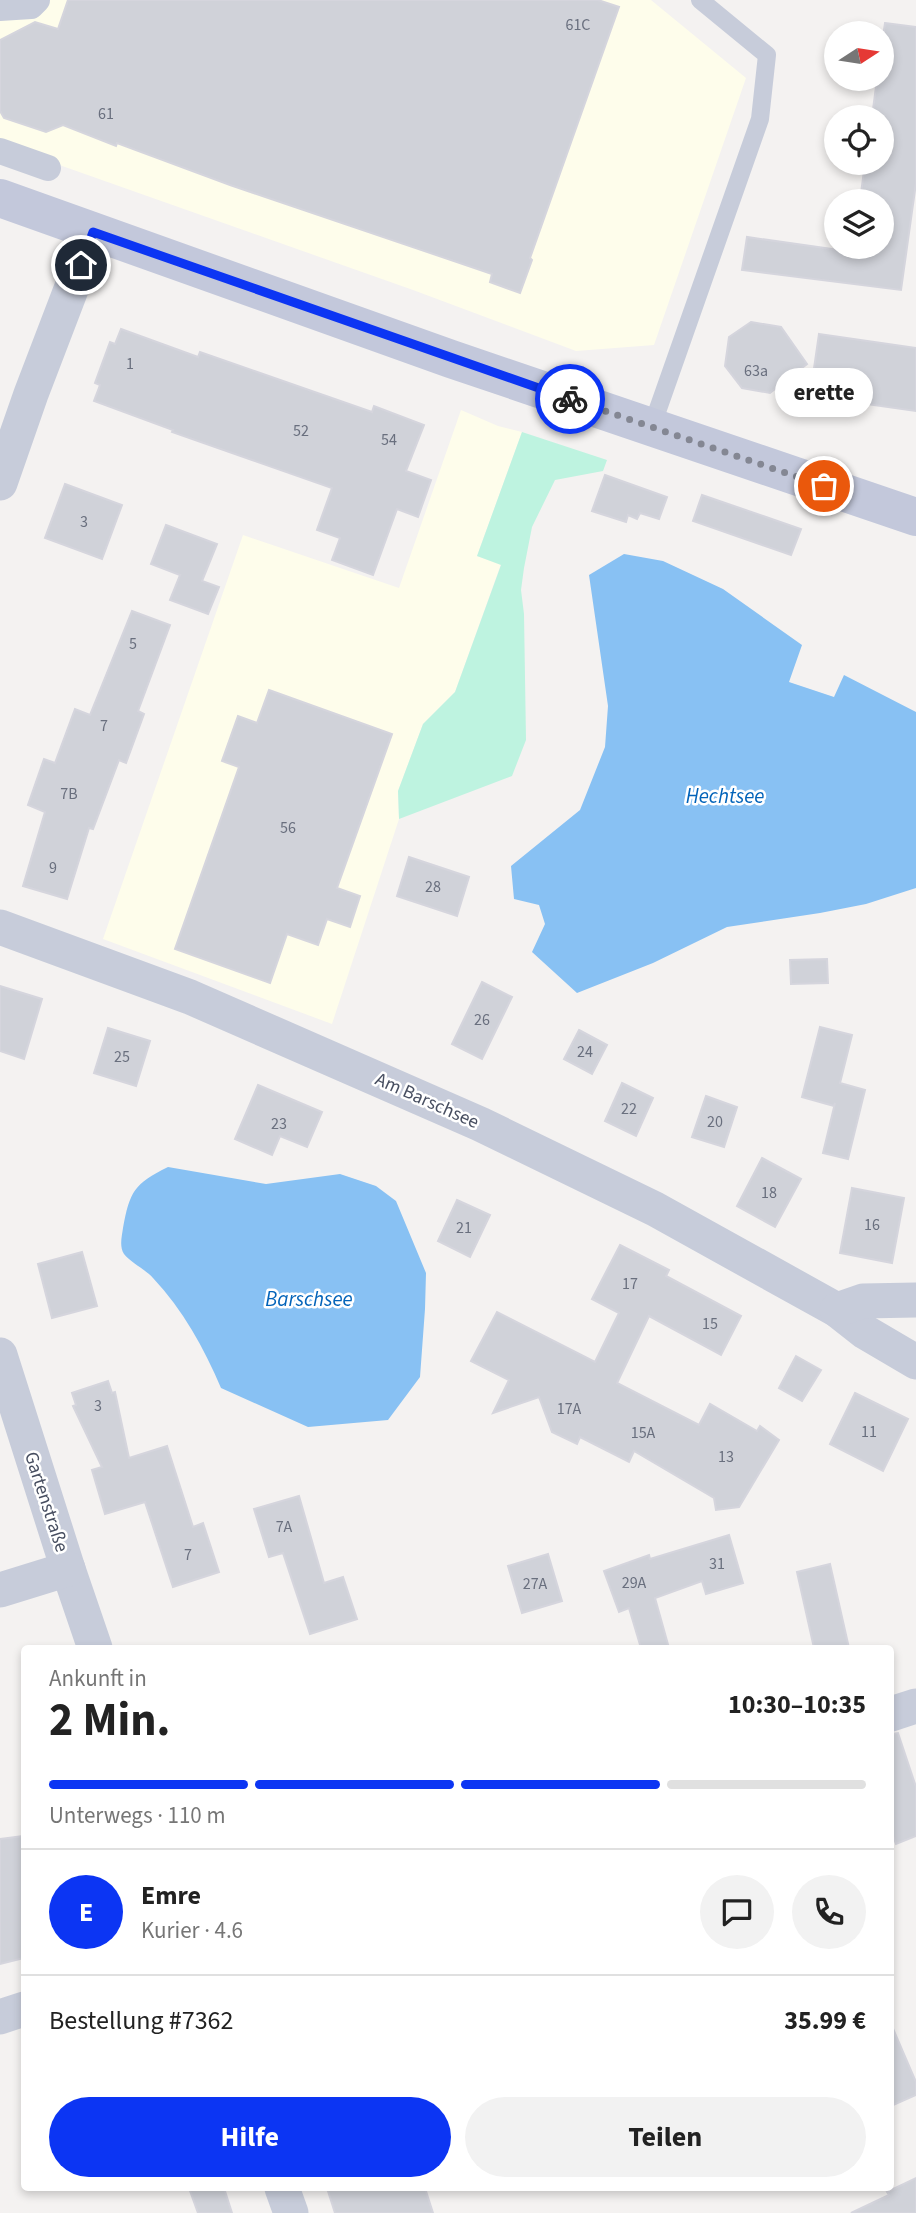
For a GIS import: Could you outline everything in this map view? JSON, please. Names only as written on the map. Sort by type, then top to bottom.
[{"type":"main road","points":[[0,198],[501,377],[916,517]]},
{"type":"street","points":[[0,8],[31,6],[37,0]]},
{"type":"street","points":[[0,151],[48,167]]},
{"type":"street","points":[[0,484],[93,232]]},
{"type":"street","name":"Am Barschsee","points":[[0,927],[190,997],[481,1124],[655,1209],[838,1310],[865,1332],[916,1362]]},
{"type":"street","points":[[838,1310],[863,1301],[916,1300]]},
{"type":"street","name":"Gartenstraße","points":[[0,1355],[94,1645]]},
{"type":"street","points":[[0,1590],[68,1569]]},
{"type":"street","points":[[894,1713],[916,1706]]},
{"type":"street","points":[[0,2017],[21,2010]]},
{"type":"street","points":[[283,2191],[291,2213]]},
{"type":"lane","points":[[652,426],[760,118],[767,55],[700,0]]},
{"type":"shaded area","points":[[0,0],[651,0],[746,78],[654,345],[576,351],[413,290],[0,144]]},
{"type":"shaded area","points":[[461,410],[498,426],[522,432],[477,556],[501,564],[455,692],[423,724],[398,791],[399,819],[332,1024],[103,939],[243,535],[399,588]]},
{"type":"green space","points":[[522,432],[607,460],[603,471],[555,480],[532,527],[521,590],[524,614],[526,740],[512,776],[399,819],[398,791],[423,724],[455,692],[501,565],[477,556]]},
{"type":"water","name":"Hechtsee","points":[[624,554],[663,561],[723,589],[802,645],[789,682],[834,697],[844,675],[916,712],[916,888],[866,904],[727,927],[653,963],[577,993],[532,952],[545,924],[539,905],[514,899],[511,866],[580,810],[605,747],[608,706],[589,575]]},
{"type":"water","name":"Barschsee","points":[[168,1167],[266,1184],[340,1174],[376,1186],[396,1201],[426,1273],[425,1309],[420,1377],[388,1420],[308,1427],[221,1388],[200,1344],[174,1303],[150,1275],[124,1254],[122,1248],[123,1228],[131,1197],[148,1178]]},
{"type":"building","points":[[68,0],[598,0],[619,7],[520,293],[490,282],[492,274],[230,185],[117,143],[116,146],[63,125],[46,132],[4,118],[0,111],[0,40],[35,22],[58,29]]},
{"type":"building","points":[[894,24],[916,27],[916,183],[901,290],[742,270],[747,237],[824,248],[824,259],[894,259],[894,189],[862,189],[863,175],[894,175],[894,105],[874,105],[875,91],[894,91]]},
{"type":"building","points":[[751,322],[781,327],[807,364],[770,393],[742,388],[725,366],[729,337]]},
{"type":"building","points":[[121,329],[198,357],[200,352],[372,412],[374,406],[424,425],[406,471],[431,480],[418,517],[397,509],[373,575],[332,560],[340,538],[317,530],[332,488],[172,432],[173,430],[94,401],[100,385],[95,383],[110,342],[115,344]]},
{"type":"building","points":[[819,334],[916,348],[916,411],[810,396]]},
{"type":"building","points":[[605,475],[667,497],[659,519],[640,513],[637,519],[628,515],[626,522],[592,511]]},
{"type":"building","points":[[65,484],[122,505],[102,559],[45,538]]},
{"type":"building","points":[[702,495],[801,529],[791,555],[693,521]]},
{"type":"building","points":[[166,525],[217,544],[202,581],[219,587],[208,614],[170,600],[180,575],[151,564]]},
{"type":"building","points":[[132,611],[170,625],[138,711],[144,714],[126,763],[119,760],[93,829],[89,828],[67,899],[23,886],[45,812],[28,805],[44,759],[55,763],[75,709],[90,715]]},
{"type":"building","points":[[269,690],[392,734],[337,888],[360,896],[350,927],[327,919],[318,945],[287,934],[270,983],[175,949],[239,767],[222,761],[238,716],[257,723]]},
{"type":"building","points":[[409,857],[469,877],[457,916],[397,896]]},
{"type":"building","points":[[827,959],[828,983],[791,984],[790,960]]},
{"type":"building","points":[[482,982],[512,997],[482,1059],[452,1044]]},
{"type":"building","points":[[0,986],[42,999],[24,1059],[0,1051]]},
{"type":"building","points":[[820,1027],[852,1035],[840,1083],[865,1090],[848,1159],[823,1153],[835,1103],[834,1106],[802,1097]]},
{"type":"building","points":[[108,1028],[150,1041],[136,1086],[94,1073]]},
{"type":"building","points":[[579,1030],[607,1045],[592,1074],[564,1059]]},
{"type":"building","points":[[622,1083],[653,1098],[636,1136],[605,1121]]},
{"type":"building","points":[[258,1085],[322,1112],[307,1147],[280,1136],[272,1155],[235,1139]]},
{"type":"building","points":[[706,1096],[737,1107],[724,1147],[692,1137]]},
{"type":"building","points":[[762,1158],[801,1179],[775,1227],[737,1206]]},
{"type":"building","points":[[852,1188],[904,1198],[892,1263],[840,1253]]},
{"type":"building","points":[[457,1200],[490,1215],[470,1257],[438,1241]]},
{"type":"building","points":[[620,1245],[669,1270],[666,1276],[741,1316],[721,1355],[649,1316],[617,1383],[699,1425],[710,1404],[757,1431],[760,1426],[779,1440],[739,1507],[716,1510],[714,1498],[634,1451],[629,1462],[580,1437],[577,1444],[552,1432],[539,1397],[493,1413],[509,1380],[471,1361],[497,1312],[595,1362],[619,1313],[592,1299]]},
{"type":"building","points":[[82,1252],[97,1306],[52,1318],[38,1264]]},
{"type":"building","points":[[796,1356],[821,1370],[802,1401],[779,1388]]},
{"type":"building","points":[[108,1381],[112,1393],[115,1392],[129,1458],[167,1446],[193,1527],[203,1523],[219,1572],[173,1587],[145,1502],[105,1514],[92,1470],[102,1467],[73,1406],[76,1405],[72,1393]]},
{"type":"building","points":[[855,1393],[908,1419],[883,1471],[830,1444]]},
{"type":"building","points":[[299,1496],[324,1583],[343,1577],[357,1619],[310,1634],[283,1553],[269,1557],[254,1509]]},
{"type":"building","points":[[729,1535],[743,1583],[706,1594],[702,1581],[655,1598],[668,1645],[640,1645],[629,1608],[619,1612],[604,1571],[649,1555],[650,1559]]},
{"type":"building","points":[[548,1554],[562,1601],[522,1613],[508,1566]]},
{"type":"building","points":[[830,1564],[848,1645],[813,1645],[797,1572]]},
{"type":"building","points":[[898,1733],[916,1787],[916,1836],[896,1844],[894,1838],[894,1734]]},
{"type":"building","points":[[21,1836],[21,1959],[0,1964],[0,1839]]},
{"type":"building","points":[[894,2031],[916,2082],[916,2095],[894,2105]]},
{"type":"building","points":[[916,2178],[916,2213],[851,2213],[889,2195],[887,2192],[894,2191]]},
{"type":"building","points":[[190,2191],[225,2191],[232,2213],[198,2213]]},
{"type":"building","points":[[328,2191],[426,2191],[433,2213],[335,2213]]},
{"type":"way so far","points":[[570,399],[824,486]]},
{"type":"place","name":"erette","points":[[824,486]]},
{"type":"route","points":[[81,265],[93,232],[570,399]]}]
